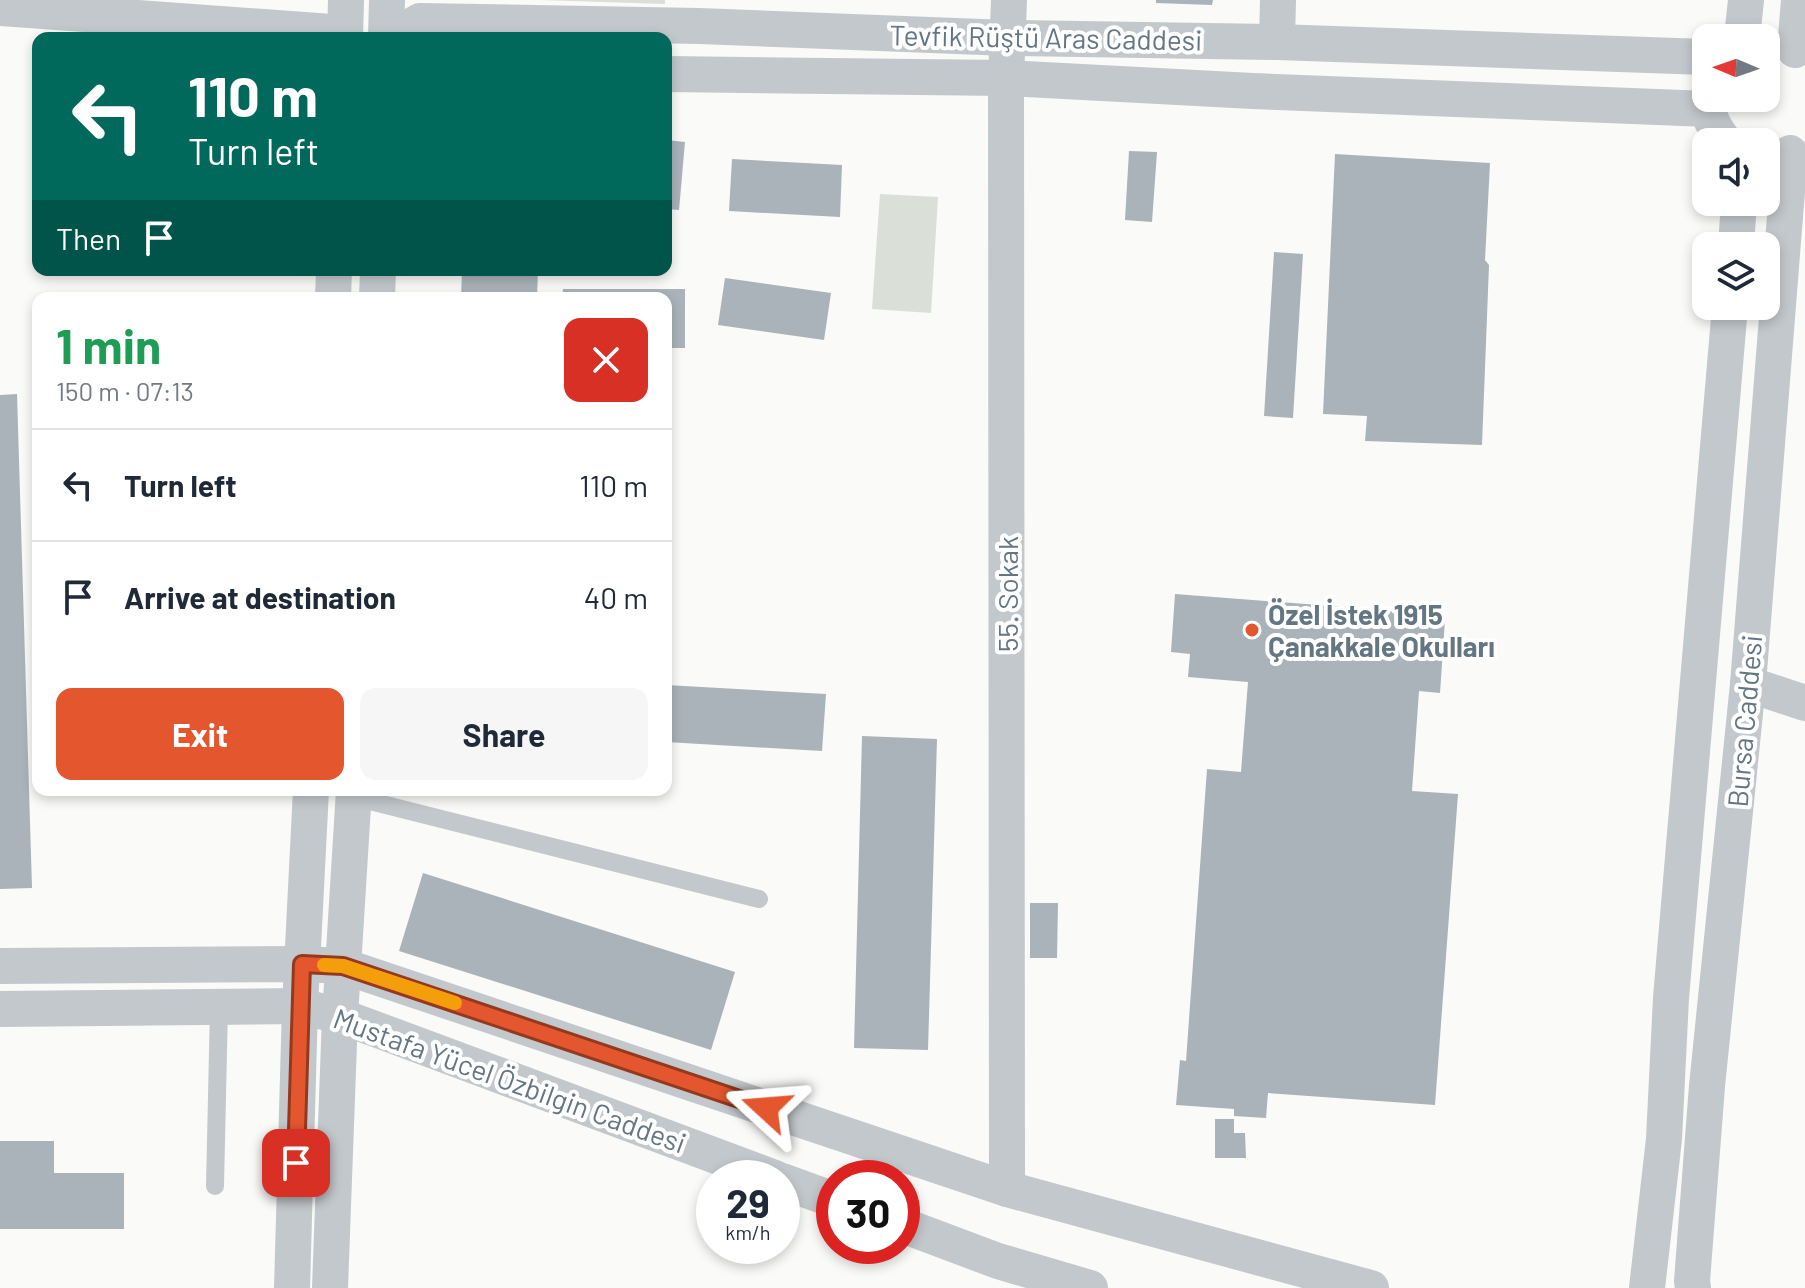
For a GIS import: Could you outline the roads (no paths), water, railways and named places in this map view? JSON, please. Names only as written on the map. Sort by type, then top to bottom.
[{"type":"street","points":[[387,0],[388,32]]},
{"type":"street","name":"55. Sokak","points":[[1007,1189],[1006,78],[1009,0]]},
{"type":"street","points":[[1277,42],[1278,0]]},
{"type":"street","points":[[1743,24],[1746,0]]},
{"type":"street","points":[[1789,50],[1799,0]]},
{"type":"street","points":[[0,8],[345,24]]},
{"type":"street","name":"Tevfik Rüştü Aras Caddesi","points":[[399,32],[420,21],[699,13],[1008,38],[1277,42],[1692,57]]},
{"type":"street","name":"Tevfik Rüştü Aras Caddesi","points":[[672,74],[1006,78],[1253,91],[1692,104]]},
{"type":"street","name":"Bursa Caddesi","points":[[1693,1288],[1707,1086],[1748,684],[1787,152]]},
{"type":"street","name":"Bursa Caddesi","points":[[1647,1288],[1664,1139],[1671,998],[1729,320]]},
{"type":"street","points":[[1748,684],[1805,703]]},
{"type":"street","points":[[292,1288],[300,1006],[311,796]]},
{"type":"street","points":[[330,1288],[340,1016],[354,796]]},
{"type":"street","name":"Mustafa Yücel Özbilgin Caddesi","points":[[0,966],[343,966],[1007,1189],[1371,1288]]},
{"type":"street","name":"Mustafa Yücel Özbilgin Caddesi","points":[[0,1009],[300,1006],[340,1016],[727,1160]]},
{"type":"street","points":[[920,1234],[998,1275],[1090,1288]]},
{"type":"lane","points":[[362,796],[759,899]]},
{"type":"lane","points":[[215,1186],[219,1007]]},
{"type":"place","name":"Özel İstek 1915 Çanakkale Okulları","points":[[1252,630]]}]
